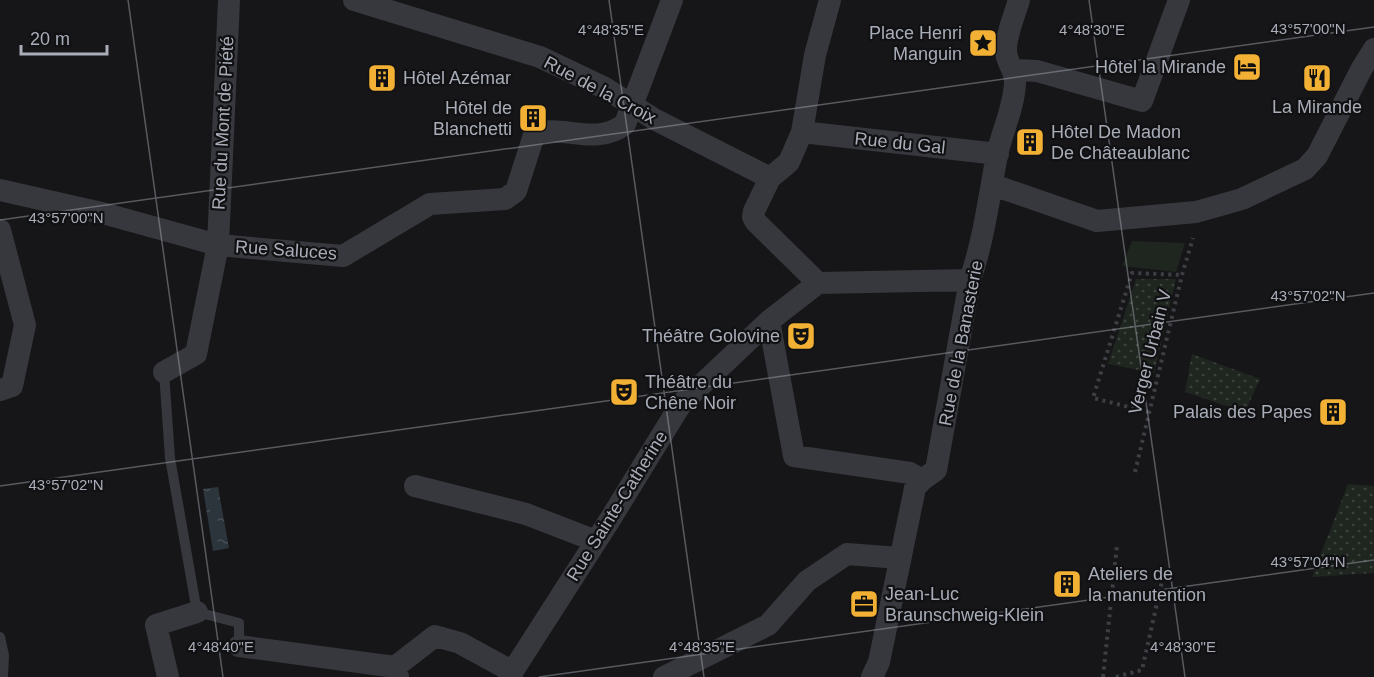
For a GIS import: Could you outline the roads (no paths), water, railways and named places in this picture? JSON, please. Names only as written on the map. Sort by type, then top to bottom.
[{"type":"street","name":"Rue du Mont de Piété","points":[[218,245],[229,0]]},
{"type":"street","name":"Rue de la Croix","points":[[354,0],[540,57],[605,88],[654,119],[770,178]]},
{"type":"street","points":[[633,104],[672,0]]},
{"type":"street","points":[[830,0],[815,55],[802,132],[789,162],[770,178],[754,211],[756,222],[819,284],[970,280]]},
{"type":"street","name":"Rue de la Banasterie","points":[[872,677],[879,662],[915,488],[936,470],[970,280],[980,251],[998,154],[1013,98],[1014,70],[1007,60],[1006,48],[1019,0]]},
{"type":"street","points":[[1014,70],[1036,71],[1142,101],[1179,0]]},
{"type":"street","points":[[993,185],[1098,221],[1196,212],[1242,199],[1305,169],[1317,156],[1374,49]]},
{"type":"street","name":"Rue Saluces","points":[[164,372],[196,354],[218,245],[343,256],[430,204],[505,199],[516,191],[534,135],[542,131],[590,136],[616,131],[625,124],[633,104]]},
{"type":"street","name":"Rue du Gal","points":[[802,132],[998,154]]},
{"type":"street","points":[[0,190],[106,214],[218,245]]},
{"type":"street","points":[[0,230],[25,325],[12,386],[0,390]]},
{"type":"street","name":"Rue Sainte-Catherine","points":[[511,675],[681,404],[769,321],[819,284]]},
{"type":"street","points":[[769,321],[794,456],[910,473],[922,480]]},
{"type":"street","points":[[415,486],[526,514],[596,541]]},
{"type":"street","points":[[664,677],[768,625],[807,581],[847,554],[899,558]]},
{"type":"street","points":[[168,677],[156,625],[197,612]]},
{"type":"street","points":[[239,646],[396,672],[435,636],[460,643],[511,675]]},
{"type":"lane","name":"Rue Saluces","points":[[164,372],[170,458],[197,612]]},
{"type":"lane","points":[[197,612],[239,623],[239,646]]},
{"type":"lane","points":[[0,637],[4,655],[3,677]]},
{"type":"water","points":[[218,487],[229,548],[213,551],[203,489]]},
{"type":"place","name":"Place Henri Manguin","points":[[983,43]]},
{"type":"place","name":"Hôtel la Mirande","points":[[1247,67]]},
{"type":"place","name":"Hôtel Azémar","points":[[382,78]]},
{"type":"place","name":"La Mirande","points":[[1317,78]]},
{"type":"place","name":"Hôtel de Blanchetti","points":[[533,118]]},
{"type":"place","name":"Hôtel De Madon De Châteaublanc","points":[[1030,142]]},
{"type":"place","name":"Théâtre Golovine","points":[[801,336]]},
{"type":"place","name":"Théâtre du Chêne Noir","points":[[624,392]]},
{"type":"place","name":"Palais des Papes","points":[[1333,412]]},
{"type":"place","name":"Ateliers de la manutention","points":[[1067,584]]},
{"type":"place","name":"Jean-Luc Braunschweig-Klein","points":[[864,604]]}]
